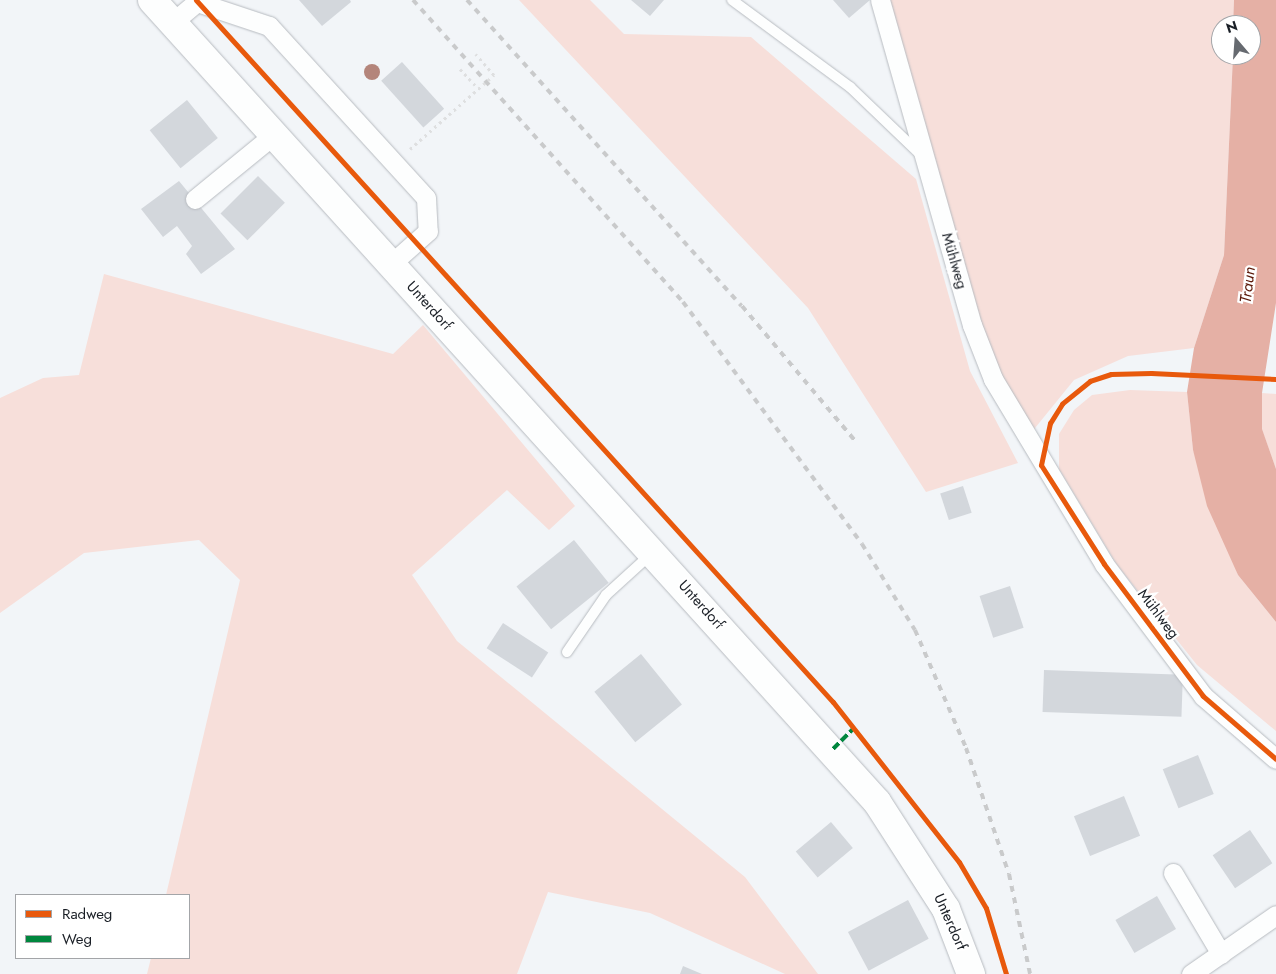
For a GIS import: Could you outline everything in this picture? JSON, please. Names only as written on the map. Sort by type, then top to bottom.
[{"type":"main road","name":"Unterdorf","points":[[152,0],[272,136],[653,552],[877,802],[946,909],[971,974]]},
{"type":"street","name":"Mühlweg","points":[[880,0],[972,325],[993,379],[1041,466],[1104,564],[1203,696],[1276,759]]},
{"type":"street","points":[[172,22],[198,1],[269,26],[426,198],[428,231],[391,264]]},
{"type":"street","points":[[195,199],[272,136]]},
{"type":"street","points":[[1173,873],[1221,954]]},
{"type":"street","points":[[1191,974],[1276,917]]},
{"type":"lane","points":[[732,0],[850,87],[924,159]]},
{"type":"lane","points":[[567,652],[606,595],[653,552]]},
{"type":"path","points":[[394,163],[494,75],[476,54]]},
{"type":"path","points":[[460,69],[478,88]]},
{"type":"shaded area","points":[[519,0],[590,0],[624,34],[751,37],[916,179],[970,371],[1018,463],[926,492],[808,308]]},
{"type":"shaded area","points":[[885,0],[1234,0],[1233,15],[1211,15],[1211,65],[1233,65],[1224,255],[1194,348],[1128,356],[1074,380],[1031,433],[988,359]]},
{"type":"shaded area","points":[[104,274],[393,354],[423,325],[575,506],[549,530],[507,490],[412,575],[457,641],[745,877],[818,974],[785,974],[650,913],[548,892],[517,974],[147,974],[151,959],[190,959],[190,894],[166,894],[240,580],[199,540],[84,553],[0,613],[0,398],[43,378],[79,375]]},
{"type":"shaded area","points":[[1130,390],[1187,392],[1193,450],[1238,575],[1276,622],[1276,731],[1197,665],[1117,565],[1059,469],[1059,434],[1074,410],[1092,395]]},
{"type":"shaded area","points":[[1262,393],[1276,394],[1276,469],[1262,430]]},
{"type":"water","name":"Traun","points":[[1234,0],[1276,0],[1276,303],[1262,393],[1262,429],[1276,469],[1276,622],[1238,575],[1207,506],[1193,450],[1187,392],[1194,348],[1224,255],[1233,65],[1261,65],[1261,15],[1233,15]]},
{"type":"building","points":[[299,0],[350,0],[351,2],[322,26]]},
{"type":"building","points":[[631,0],[664,0],[650,16]]},
{"type":"building","points":[[833,0],[870,0],[849,18]]},
{"type":"building","points":[[402,62],[444,109],[423,128],[381,81]]},
{"type":"building","points":[[187,100],[218,138],[181,168],[150,130]]},
{"type":"building","points":[[258,176],[285,203],[247,240],[221,213]]},
{"type":"building","points":[[179,181],[235,249],[201,274],[186,254],[192,246],[177,226],[163,237],[141,209]]},
{"type":"building","points":[[963,486],[972,513],[949,520],[940,493]]},
{"type":"building","points":[[574,540],[609,583],[551,629],[516,587]]},
{"type":"building","points":[[1010,586],[1024,628],[993,638],[980,596]]},
{"type":"building","points":[[503,623],[548,652],[532,678],[487,648]]},
{"type":"building","points":[[641,654],[682,705],[635,742],[594,692]]},
{"type":"building","points":[[1044,670],[1183,675],[1181,717],[1043,712]]},
{"type":"building","points":[[1198,755],[1214,794],[1179,808],[1163,769]]},
{"type":"building","points":[[1124,796],[1140,836],[1090,856],[1074,816]]},
{"type":"building","points":[[831,822],[853,848],[818,878],[796,852]]},
{"type":"building","points":[[1250,830],[1272,863],[1235,888],[1213,855]]},
{"type":"building","points":[[1157,896],[1176,929],[1134,953],[1115,920]]},
{"type":"building","points":[[908,900],[929,939],[869,971],[848,932]]},
{"type":"building","points":[[683,966],[702,974],[680,974]]},
{"type":"railway","points":[[413,0],[683,302],[862,544],[915,630],[966,748],[1009,874],[1030,974]]},
{"type":"railway","points":[[467,0],[742,306],[857,443]]},
{"type":"marked path","points":[[833,749],[854,728]]},
{"type":"cycle path","points":[[196,0],[833,702],[959,862],[986,908],[1006,974]]},
{"type":"cycle path","points":[[1276,379],[1151,373],[1111,374],[1090,381],[1062,404],[1050,423],[1041,465],[1104,564],[1203,696],[1276,759]]}]
